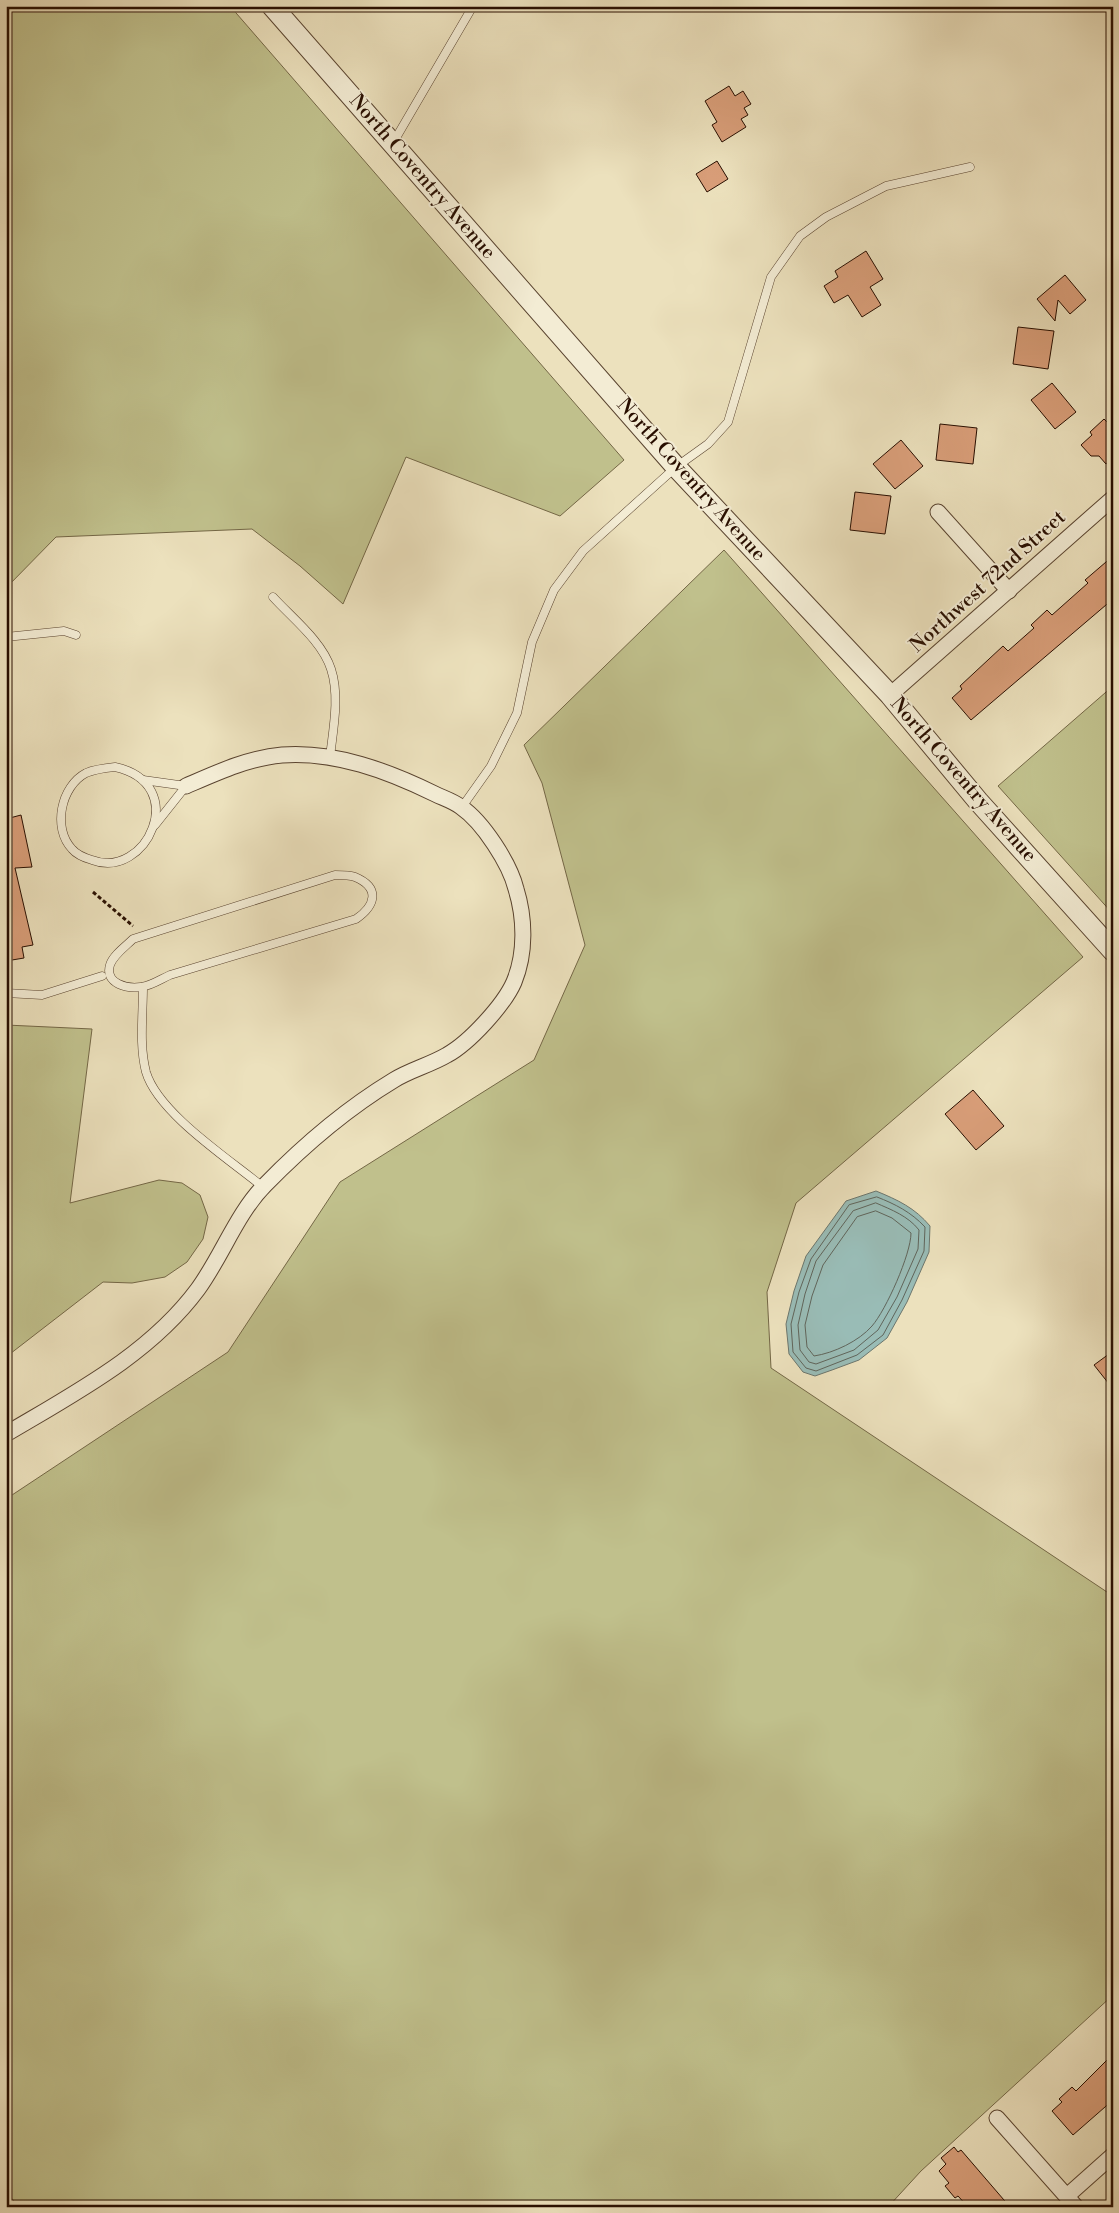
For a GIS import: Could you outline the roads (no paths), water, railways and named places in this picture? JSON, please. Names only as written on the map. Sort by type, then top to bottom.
[{"type":"street","name":"North Coventry Avenue","points":[[272,6],[676,467],[890,695],[978,801],[1113,951]]},
{"type":"street","name":"Northwest 72nd Street","points":[[890,695],[1113,498]]},
{"type":"street","points":[[938,512],[1009,591]]},
{"type":"street","points":[[6,1434],[126,1360],[167,1326],[199,1288],[226,1240],[263,1187],[331,1123],[395,1079],[450,1054],[484,1025],[514,982],[523,940],[522,910],[511,870],[486,833],[462,807],[395,774],[330,757],[281,756],[235,766],[186,786]]},
{"type":"street","points":[[997,2118],[1071,2201],[1113,2155]]},
{"type":"lane","points":[[393,143],[473,6]]},
{"type":"lane","points":[[462,807],[491,766],[517,713],[532,642],[554,590],[583,551],[676,467],[708,444],[728,422],[771,277],[800,236],[826,217],[886,186],[970,167]]},
{"type":"lane","points":[[273,597],[325,656],[331,670],[335,697],[330,757]]},
{"type":"lane","points":[[6,637],[64,631],[76,634]]},
{"type":"lane","points":[[143,780],[186,786],[156,825],[147,841],[133,854],[117,861],[98,863],[72,849],[63,833],[63,804],[69,786],[86,773],[115,767],[130,770],[143,780],[152,792],[156,806],[156,825]]},
{"type":"lane","points":[[335,874],[354,876],[372,891],[372,902],[369,910],[356,919],[170,975],[142,987],[124,987],[115,983],[109,974],[110,964],[119,951],[133,939],[335,874]]},
{"type":"lane","points":[[6,993],[42,995],[102,976]]},
{"type":"lane","points":[[142,987],[141,1037],[147,1072],[163,1104],[263,1187]]},
{"type":"water","points":[[876,1191],[906,1205],[930,1226],[929,1252],[907,1302],[887,1338],[859,1360],[815,1376],[803,1372],[789,1354],[786,1324],[794,1291],[806,1256],[846,1201]]}]
